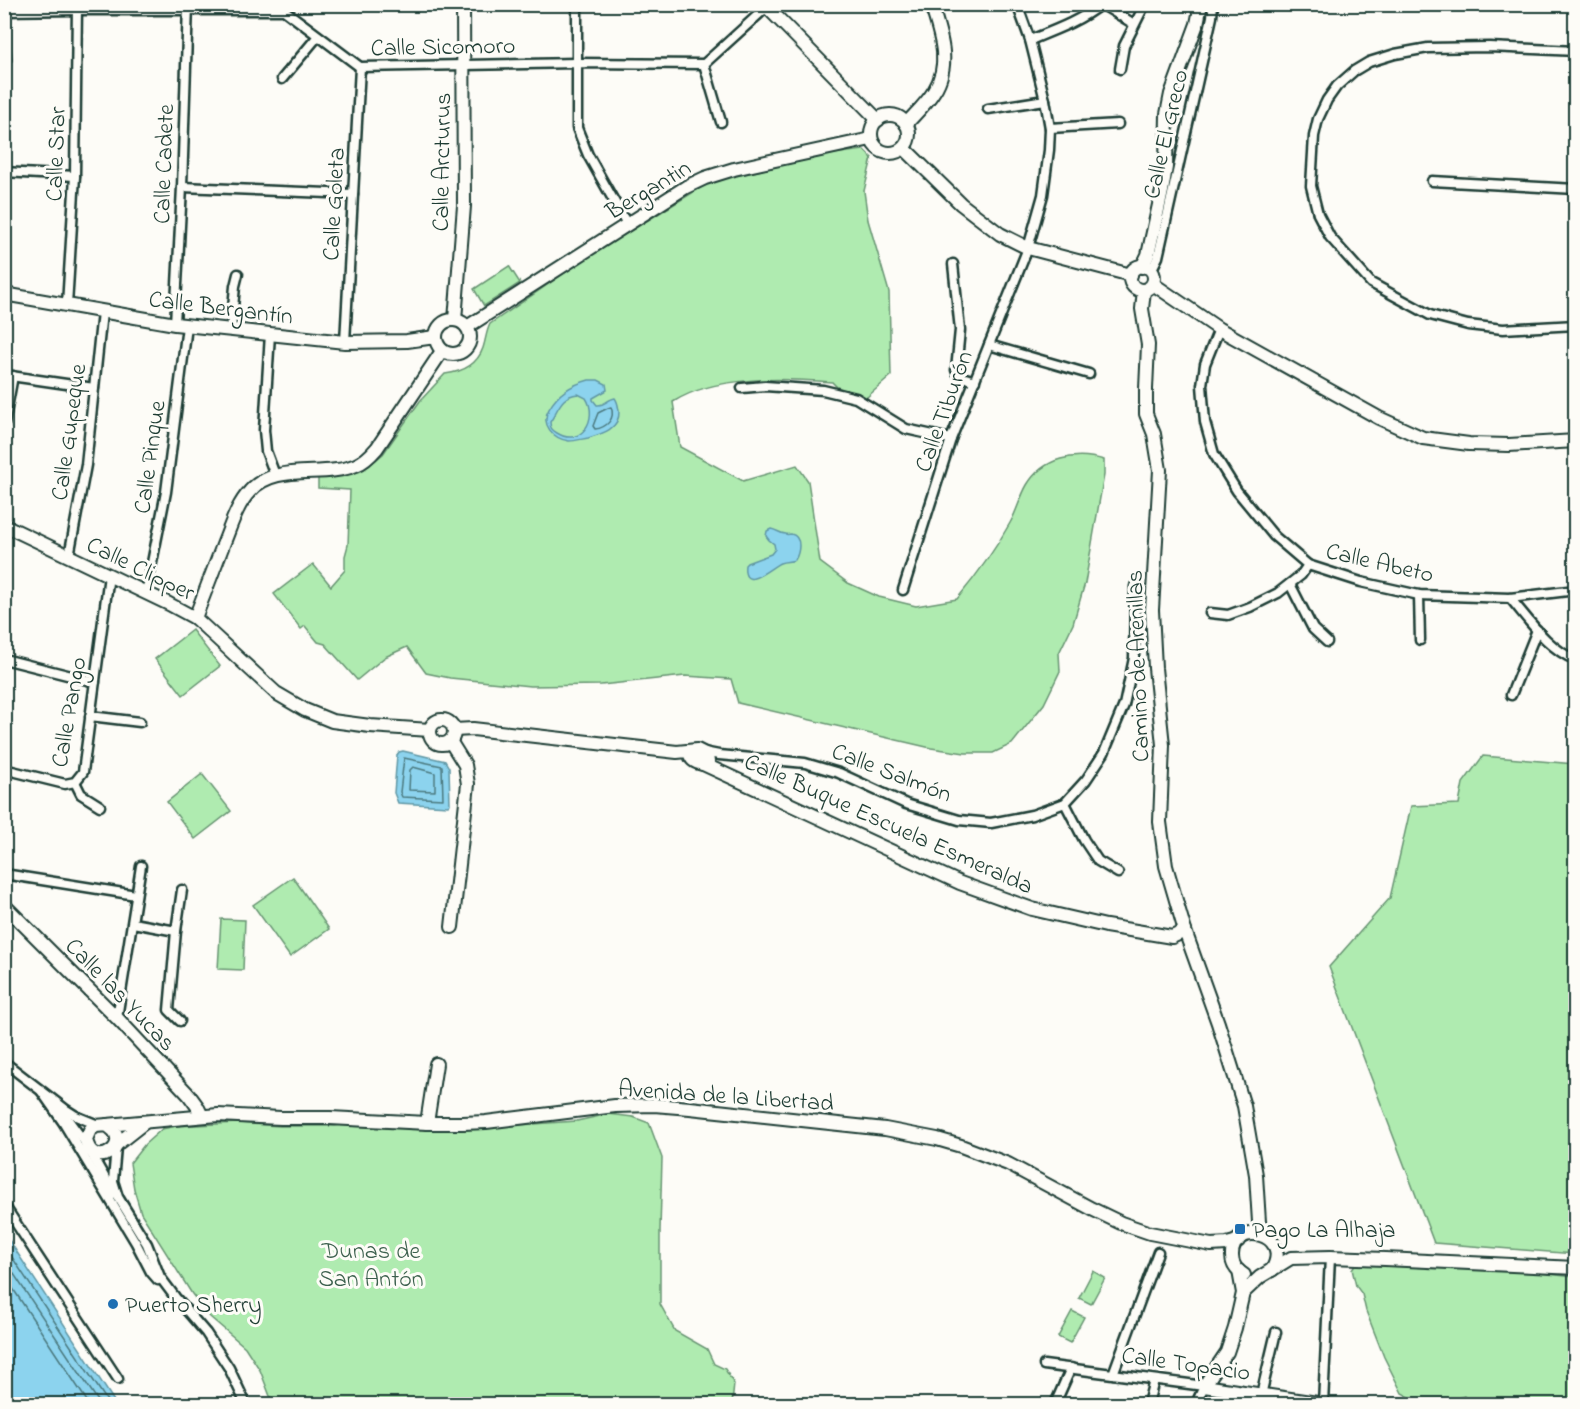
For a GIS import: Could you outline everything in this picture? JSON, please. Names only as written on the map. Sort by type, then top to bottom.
[{"type":"street","name":"Calle Arcturus","points":[[455,320],[464,206],[463,4]]},
{"type":"street","points":[[577,4],[577,128],[588,155],[627,224]]},
{"type":"street","points":[[906,124],[934,91],[944,68],[944,47],[931,4]]},
{"type":"street","name":"Calle Tiburón","points":[[903,590],[951,439],[1028,248],[1043,195],[1050,128],[1046,100],[1030,40],[1017,4]]},
{"type":"street","points":[[1030,40],[1071,24],[1090,14],[1101,4],[1134,24]]},
{"type":"street","points":[[1120,69],[1124,46],[1145,4]]},
{"type":"street","points":[[1147,269],[1135,269],[1131,275],[1133,286],[1138,289],[1148,287],[1154,279],[1147,269],[1148,255],[1166,167],[1167,114],[1171,94],[1197,24],[1201,4]]},
{"type":"street","name":"Calle El Greco","points":[[1147,269],[1158,257],[1213,4]]},
{"type":"street","points":[[721,122],[704,64],[767,5],[878,120]]},
{"type":"street","name":"Calle Sicomoro","points":[[4,11],[77,7],[286,7],[318,36],[360,67],[576,63],[704,64]]},
{"type":"street","name":"Calle Star","points":[[67,305],[75,176],[77,7]]},
{"type":"street","name":"Calle Cadete","points":[[181,325],[182,187],[188,7]]},
{"type":"street","points":[[4,18],[6,60],[4,60]]},
{"type":"street","points":[[282,79],[318,36]]},
{"type":"street","points":[[1575,51],[1489,47],[1428,48],[1369,62],[1337,86],[1318,119],[1314,136],[1311,186],[1318,214],[1330,237],[1371,283],[1430,315],[1468,325],[1503,329],[1575,325]]},
{"type":"street","name":"Calle Goleta","points":[[345,342],[360,67]]},
{"type":"street","points":[[988,109],[1046,100]]},
{"type":"street","points":[[896,116],[906,124],[909,136],[904,148],[889,153],[875,146],[871,132],[878,120],[883,117],[896,116]]},
{"type":"street","points":[[1050,128],[1118,124]]},
{"type":"street","name":"Bergantin","points":[[467,327],[686,187],[705,178],[734,169],[872,139]]},
{"type":"street","points":[[904,148],[961,204],[1000,234],[1028,248],[1131,275]]},
{"type":"street","points":[[4,172],[75,176]]},
{"type":"street","points":[[1432,181],[1575,189]]},
{"type":"street","points":[[182,187],[353,194]]},
{"type":"street","points":[[953,264],[960,330],[956,370],[959,376],[975,381]]},
{"type":"street","points":[[231,330],[238,274]]},
{"type":"street","points":[[1148,287],[1379,418],[1424,438],[1469,444],[1509,445],[1575,441]]},
{"type":"street","name":"Camino de Arenillas","points":[[1148,287],[1142,309],[1148,345],[1146,414],[1154,434],[1160,470],[1152,610],[1163,745],[1160,822],[1166,866],[1185,931],[1218,1023],[1244,1106],[1257,1175],[1258,1230]]},
{"type":"street","name":"Calle Bergantín","points":[[4,294],[181,325],[345,342],[407,341],[435,337]]},
{"type":"street","name":"Calle Gupeque","points":[[69,556],[86,465],[102,312]]},
{"type":"street","points":[[449,320],[455,320],[467,327],[470,337],[467,348],[463,351],[453,355],[442,351],[436,343],[436,331],[439,326],[449,320]]},
{"type":"street","name":"Calle Pinque","points":[[146,593],[166,492],[181,325]]},
{"type":"street","name":"Calle Abeto","points":[[1219,329],[1205,364],[1202,385],[1205,422],[1214,454],[1238,491],[1274,536],[1308,565],[1361,582],[1419,596],[1510,598],[1575,590]]},
{"type":"street","points":[[270,334],[264,430],[266,451],[275,475]]},
{"type":"street","points":[[989,345],[1089,374]]},
{"type":"street","name":"Calle Clipper","points":[[4,525],[195,618],[238,508],[250,490],[261,481],[275,475],[332,470],[356,465],[370,457],[442,351]]},
{"type":"street","points":[[4,424],[9,376],[94,388]]},
{"type":"street","points":[[742,388],[765,386],[823,390],[856,399],[906,429],[951,439]]},
{"type":"street","points":[[1210,613],[1228,615],[1250,607],[1278,593],[1301,575],[1308,565]]},
{"type":"street","name":"Calle Pango","points":[[4,769],[65,784],[75,782],[83,772],[109,575]]},
{"type":"street","points":[[1290,584],[1313,629],[1327,642]]},
{"type":"street","name":"Calle Salmón","points":[[705,760],[805,763],[839,773],[906,804],[959,820],[991,823],[1032,815],[1065,803],[1086,780],[1104,753],[1124,705],[1134,658],[1135,586]]},
{"type":"street","points":[[1419,596],[1420,640]]},
{"type":"street","points":[[1510,598],[1563,655],[1575,660]]},
{"type":"street","points":[[195,618],[276,693],[305,710],[332,721],[430,730]]},
{"type":"street","points":[[1511,696],[1538,630]]},
{"type":"street","points":[[4,659],[95,682]]},
{"type":"street","points":[[90,716],[140,722]]},
{"type":"street","points":[[452,736],[442,744],[434,741],[430,730],[435,723],[442,720],[450,723],[452,736],[465,765],[468,784],[452,927]]},
{"type":"street","name":"Calle Buque Escuela Esmeralda","points":[[452,736],[473,729],[677,752],[705,760],[960,883],[1032,909],[1106,926],[1172,937],[1185,931]]},
{"type":"street","points":[[75,782],[81,794],[100,806]]},
{"type":"street","points":[[1065,803],[1098,861],[1118,873]]},
{"type":"street","points":[[117,1018],[141,866]]},
{"type":"street","points":[[4,874],[136,895]]},
{"type":"street","points":[[180,1021],[169,1010],[182,890]]},
{"type":"street","name":"Calle las Yucas","points":[[4,905],[117,1018],[189,1095],[202,1116]]},
{"type":"street","points":[[133,923],[176,931]]},
{"type":"street","points":[[4,1062],[76,1116],[111,1128],[115,1132],[117,1138],[113,1182],[115,1191],[147,1244],[160,1277],[174,1297]]},
{"type":"street","points":[[427,1123],[436,1064]]},
{"type":"street","points":[[42,1092],[63,1122],[151,1272],[206,1333],[229,1368],[246,1404]]},
{"type":"street","points":[[50,1104],[67,1117],[80,1137],[101,1155],[112,1152],[116,1146],[146,1122]]},
{"type":"street","name":"Avenida de la Libertad","points":[[102,1125],[218,1115],[371,1119],[427,1123],[486,1122],[615,1106],[654,1105],[885,1129],[937,1139],[1008,1164],[1120,1223],[1150,1233],[1211,1245],[1238,1241]]},
{"type":"street","points":[[102,1125],[94,1127],[87,1134],[89,1147],[93,1160],[106,1180],[116,1212]]},
{"type":"street","points":[[4,1205],[118,1379]]},
{"type":"street","points":[[1196,1404],[1204,1386],[1227,1352],[1235,1328],[1243,1293],[1232,1255],[1233,1247],[1242,1237],[1258,1230],[1291,1258]]},
{"type":"street","name":"Avenida de la Libertad","points":[[1211,1245],[1226,1254],[1236,1267]]},
{"type":"street","points":[[1272,1270],[1276,1258],[1275,1246]]},
{"type":"street","points":[[1113,1374],[1158,1252]]},
{"type":"street","points":[[1243,1293],[1260,1277],[1291,1258],[1330,1257],[1575,1268]]},
{"type":"street","points":[[1323,1404],[1330,1257]]},
{"type":"street","points":[[1236,1267],[1249,1277],[1260,1277]]},
{"type":"street","points":[[1261,1395],[1276,1332]]},
{"type":"street","name":"Calle Topacio","points":[[1044,1365],[1323,1404]]},
{"type":"street","points":[[1054,1404],[1071,1368]]},
{"type":"street","points":[[1148,1404],[1154,1380]]},
{"type":"green space","points":[[864,150],[872,158],[864,191],[868,220],[889,292],[891,376],[866,398],[837,387],[832,382],[772,379],[729,383],[690,393],[673,402],[680,447],[743,481],[797,465],[808,481],[820,562],[848,583],[879,597],[916,606],[957,599],[979,572],[998,543],[1027,485],[1042,468],[1071,457],[1093,457],[1104,460],[1104,475],[1085,583],[1073,624],[1059,653],[1060,671],[1044,704],[1012,744],[993,753],[965,753],[931,748],[738,703],[731,679],[685,676],[601,685],[530,686],[450,678],[426,673],[407,647],[385,657],[357,680],[325,644],[318,642],[305,626],[301,629],[274,594],[313,564],[331,586],[345,570],[348,545],[350,490],[318,488],[318,478],[351,474],[368,466],[383,454],[420,401],[445,374],[463,369],[477,359],[490,324],[588,257],[705,185],[832,154]]},
{"type":"green space","points":[[509,266],[520,283],[484,306],[474,289]]},
{"type":"green space","points":[[192,630],[220,666],[183,695],[155,659]]},
{"type":"green space","points":[[1483,756],[1575,764],[1575,1254],[1434,1243],[1329,967],[1390,898],[1411,806],[1459,804],[1463,783]]},
{"type":"green space","points":[[202,774],[231,811],[195,839],[167,802]]},
{"type":"green space","points":[[293,877],[329,929],[290,957],[253,905]]},
{"type":"green space","points":[[221,919],[245,920],[243,970],[218,969]]},
{"type":"green space","name":"Dunas de San Antón","points":[[609,1114],[633,1117],[649,1123],[662,1158],[660,1304],[675,1331],[707,1349],[714,1364],[725,1369],[734,1384],[732,1404],[273,1404],[260,1370],[245,1347],[210,1317],[192,1294],[141,1213],[130,1163],[145,1144],[162,1129],[176,1126],[238,1123],[335,1126],[352,1122],[477,1128],[577,1121]]},
{"type":"green space","points":[[1356,1263],[1491,1268],[1575,1277],[1575,1396],[1567,1401],[1567,1404],[1471,1404],[1464,1396],[1451,1400],[1447,1404],[1435,1404],[1413,1399],[1402,1393],[1384,1357],[1366,1311],[1362,1294],[1356,1286],[1352,1269]]},
{"type":"green space","points":[[1093,1271],[1105,1278],[1091,1304],[1079,1298]]},
{"type":"green space","points":[[1072,1311],[1084,1317],[1070,1343],[1058,1337]]},
{"type":"water","points":[[598,380],[606,384],[607,390],[593,400],[599,405],[615,398],[619,417],[609,430],[599,435],[574,441],[563,440],[550,430],[546,420],[547,415],[561,394],[582,382]],"holes":[[[578,394],[586,398],[589,406],[589,422],[580,434],[566,437],[553,430],[550,422],[567,397]]]},
{"type":"water","points":[[771,529],[791,534],[797,538],[799,549],[795,560],[780,563],[758,576],[748,578],[745,574],[745,565],[771,554],[775,549],[774,544],[766,536],[767,531]]},
{"type":"water","points":[[403,751],[445,761],[449,768],[450,804],[448,806],[398,803],[394,793],[397,755]]},
{"type":"water","points":[[5,1234],[116,1404],[5,1404]]},
{"type":"place","name":"Pago La Alhaja","points":[[1240,1229]]},
{"type":"place","name":"Puerto Sherry","points":[[113,1304]]}]
